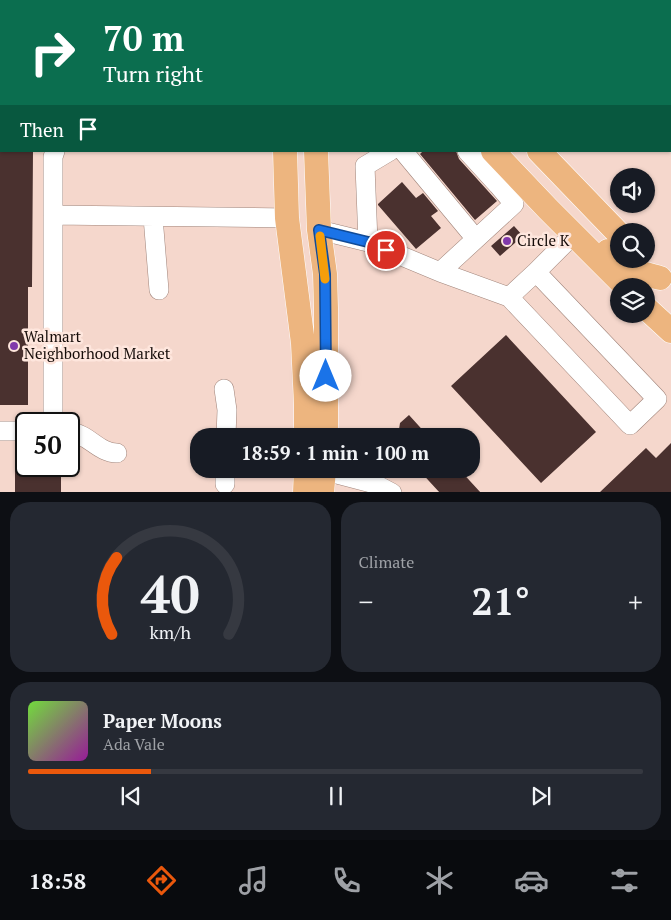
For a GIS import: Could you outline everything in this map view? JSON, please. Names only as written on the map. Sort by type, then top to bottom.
[{"type":"main road","points":[[285,152],[287,218],[303,343],[306,428]]},
{"type":"main road","points":[[316,152],[319,230],[325,274],[326,428]]},
{"type":"main road","points":[[493,152],[506,179],[535,196],[617,278]]},
{"type":"main road","points":[[540,152],[610,225]]},
{"type":"main road","points":[[535,196],[542,191],[546,191],[621,264],[630,270],[666,283]]},
{"type":"main road","points":[[651,268],[666,283]]},
{"type":"main road","points":[[655,316],[671,331]]},
{"type":"main road","points":[[305,492],[316,478]]},
{"type":"lane","points":[[52,412],[53,157],[55,152]]},
{"type":"lane","points":[[368,242],[365,166],[388,152]]},
{"type":"lane","points":[[404,152],[476,239]]},
{"type":"lane","points":[[440,272],[514,204],[506,179],[468,152]]},
{"type":"lane","points":[[53,215],[287,218]]},
{"type":"lane","points":[[153,217],[158,290]]},
{"type":"lane","points":[[319,230],[368,242],[509,298],[630,425],[657,399],[536,272]]},
{"type":"lane","points":[[509,298],[573,234]]},
{"type":"lane","points":[[224,389],[227,410],[226,428]]},
{"type":"lane","points":[[0,431],[15,431]]},
{"type":"lane","points":[[80,434],[106,452],[117,452]]},
{"type":"lane","points":[[341,478],[375,484],[392,492]]},
{"type":"building","points":[[0,152],[33,152],[32,287],[28,287],[28,405],[0,405]]},
{"type":"building","name":"Circle K","points":[[422,152],[456,152],[459,159],[497,201],[475,220],[420,154]]},
{"type":"building","points":[[402,182],[416,198],[423,193],[438,211],[431,216],[441,228],[416,249],[378,205]]},
{"type":"building","name":"Circle K","points":[[514,226],[523,236],[500,256],[491,246]]},
{"type":"building","points":[[506,335],[596,432],[541,483],[451,386]]},
{"type":"building","points":[[409,415],[421,428],[399,428],[400,423]]},
{"type":"building","points":[[671,443],[671,492],[600,492],[646,448],[656,458]]},
{"type":"building","points":[[15,477],[61,477],[61,492],[15,492]]},
{"type":"building","points":[[426,478],[467,478],[480,492],[439,492]]},
{"type":"slow traffic","points":[[320,236],[325,279]]},
{"type":"place","name":"Circle K","points":[[507,241]]},
{"type":"place","name":"Walmart Neighborhood Market","points":[[14,346]]},
{"type":"route","points":[[326,376],[325,274],[319,230],[368,242],[386,250]]}]
